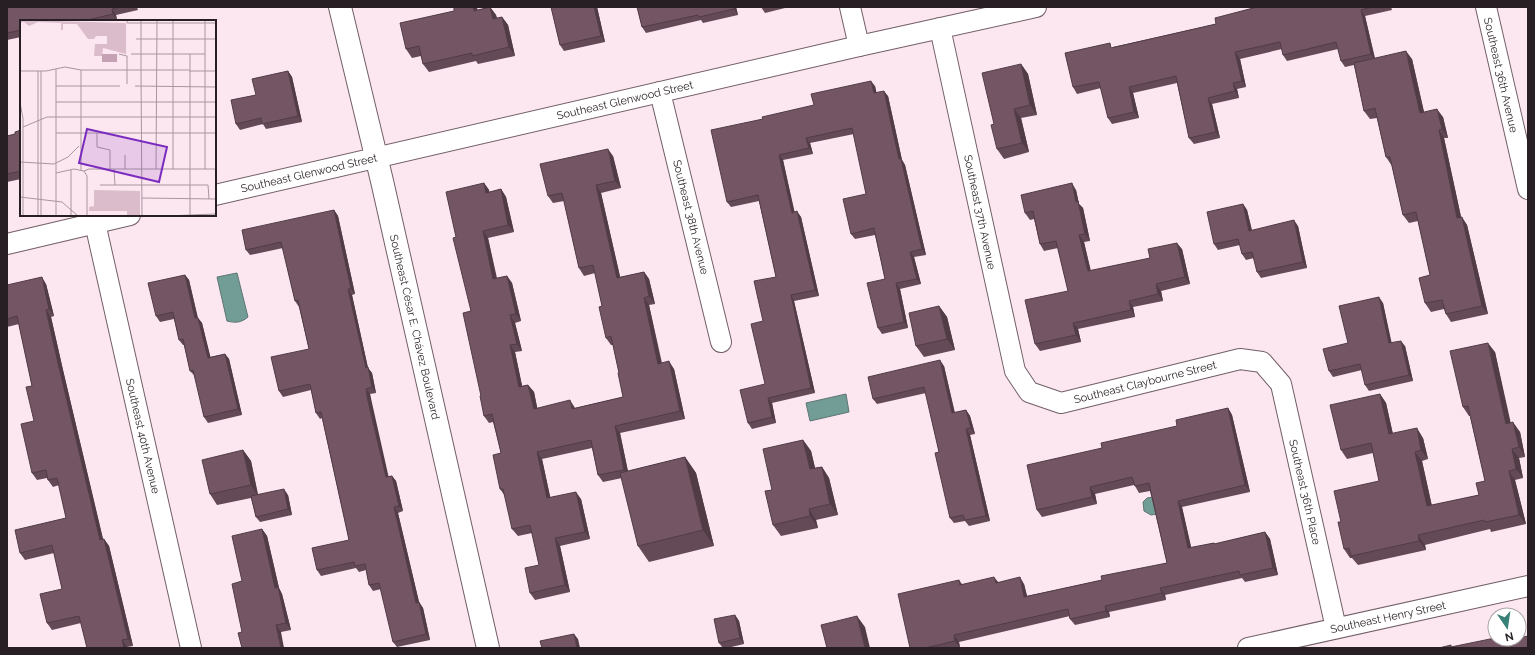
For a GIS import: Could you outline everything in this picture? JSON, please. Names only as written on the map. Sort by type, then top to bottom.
[{"type":"street","name":"Southeast César E. Chávez Boulevard","points":[[340,7],[488,648]]},
{"type":"street","points":[[850,7],[859,46]]},
{"type":"street","name":"Southeast Glenwood Street","points":[[216,195],[859,46],[1036,7]]},
{"type":"street","name":"Southeast 36th Avenue","points":[[1486,7],[1528,189]]},
{"type":"street","name":"Southeast 37th Avenue","points":[[940,28],[1015,371],[1030,392]]},
{"type":"street","name":"Southeast 38th Avenue","points":[[660,92],[721,342]]},
{"type":"street","points":[[7,244],[126,216]]},
{"type":"street","name":"Southeast 40th Avenue","points":[[95,223],[191,648]]},
{"type":"street","name":"Southeast Claybourne Street","points":[[1030,392],[1061,403],[1240,359],[1262,362]]},
{"type":"street","name":"Southeast 36th Place","points":[[1262,362],[1281,384],[1336,628]]},
{"type":"street","name":"Southeast Henry Street","points":[[1248,648],[1528,586]]},
{"type":"shaded area","points":[[237,273],[248,317],[238,322],[233,322],[227,321],[217,277]]},
{"type":"shaded area","points":[[846,394],[849,412],[810,421],[806,403]]},
{"type":"shaded area","points":[[1154,497],[1157,514],[1151,515],[1144,511],[1143,502],[1147,498]]},
{"type":"building","points":[[7,7],[120,7],[112,9],[113,14],[87,20],[20,20],[20,30],[7,33]]},
{"type":"building","points":[[454,7],[473,7],[474,11],[490,7],[493,19],[502,17],[509,47],[472,56],[472,53],[423,64],[419,46],[406,49],[400,23],[454,11]]},
{"type":"building","points":[[551,7],[594,7],[601,36],[560,45]]},
{"type":"building","points":[[637,7],[734,7],[734,9],[642,27]]},
{"type":"building","points":[[1257,7],[1372,7],[1361,10],[1371,54],[1341,61],[1336,42],[1283,55],[1280,42],[1235,52],[1242,81],[1233,83],[1235,91],[1208,98],[1216,132],[1189,138],[1176,76],[1129,87],[1134,112],[1108,118],[1099,82],[1073,87],[1065,53],[1110,43],[1111,48],[1216,24],[1215,18]]},
{"type":"building","points":[[1406,51],[1420,113],[1437,109],[1442,129],[1439,130],[1457,218],[1462,217],[1482,306],[1446,314],[1442,300],[1425,303],[1419,278],[1430,275],[1416,212],[1403,215],[1390,157],[1386,157],[1375,108],[1364,111],[1354,63]]},
{"type":"building","points":[[1021,64],[1030,105],[1014,109],[1022,143],[997,149],[991,125],[994,124],[982,73]]},
{"type":"building","points":[[288,71],[298,116],[262,124],[261,118],[236,124],[231,100],[256,95],[252,79]]},
{"type":"building","points":[[871,81],[874,93],[884,91],[899,159],[901,159],[922,249],[910,252],[917,279],[896,283],[904,322],[878,328],[867,283],[885,279],[874,228],[851,234],[843,199],[866,194],[852,128],[806,138],[809,148],[779,155],[792,213],[797,211],[815,290],[791,295],[811,388],[768,398],[772,417],[748,423],[740,390],[765,384],[751,324],[763,321],[754,281],[776,277],[758,195],[727,202],[711,130],[763,119],[762,117],[814,105],[811,94]]},
{"type":"building","points":[[20,130],[20,171],[7,174],[7,136],[15,134],[15,132]]},
{"type":"building","points":[[608,149],[615,181],[596,185],[617,278],[644,272],[649,296],[644,298],[658,364],[669,361],[680,411],[615,426],[624,470],[598,475],[591,440],[537,452],[547,498],[576,492],[585,532],[555,538],[565,585],[530,593],[525,568],[539,565],[530,525],[512,529],[503,489],[500,489],[493,455],[501,453],[492,414],[484,416],[463,313],[471,311],[453,238],[456,237],[446,192],[484,183],[486,193],[501,189],[508,225],[483,231],[493,279],[507,276],[516,314],[510,315],[517,344],[510,345],[519,387],[528,385],[534,409],[570,400],[572,409],[623,397],[611,336],[606,338],[599,307],[602,306],[593,265],[579,268],[562,193],[548,196],[540,164]]},
{"type":"building","points":[[1072,183],[1076,202],[1078,201],[1085,234],[1079,235],[1088,271],[1150,258],[1148,249],[1177,243],[1185,277],[1156,284],[1158,294],[1129,301],[1131,310],[1073,323],[1076,335],[1035,344],[1025,300],[1068,291],[1056,241],[1040,244],[1033,211],[1025,213],[1021,195]]},
{"type":"building","points":[[1243,204],[1249,231],[1294,220],[1303,262],[1257,272],[1252,252],[1242,254],[1238,239],[1214,244],[1207,212]]},
{"type":"building","points":[[334,210],[351,289],[348,289],[366,368],[368,367],[372,387],[366,389],[368,401],[386,477],[392,476],[399,506],[394,507],[416,603],[419,602],[426,634],[393,642],[379,583],[369,585],[365,564],[355,566],[354,562],[317,570],[312,548],[349,540],[321,412],[316,413],[310,384],[279,391],[271,357],[309,349],[298,300],[295,301],[281,242],[246,250],[242,230]]},
{"type":"building","points":[[185,275],[195,318],[198,318],[208,358],[225,354],[238,409],[204,417],[193,370],[190,371],[183,339],[179,340],[173,312],[156,316],[148,283]]},
{"type":"building","points":[[42,277],[49,309],[46,310],[100,540],[104,539],[128,639],[122,640],[124,648],[87,648],[79,616],[47,623],[40,594],[62,589],[52,545],[20,553],[15,530],[66,518],[57,478],[48,480],[46,470],[32,473],[21,424],[34,421],[26,387],[32,386],[17,316],[7,319],[7,285]]},
{"type":"building","points":[[1379,297],[1389,343],[1401,341],[1409,375],[1365,385],[1360,364],[1329,371],[1323,349],[1348,343],[1339,306]]},
{"type":"building","points":[[939,306],[947,339],[916,346],[909,313]]},
{"type":"building","points":[[1488,343],[1506,424],[1513,422],[1519,447],[1512,449],[1516,469],[1509,471],[1519,515],[1485,522],[1484,520],[1418,535],[1419,541],[1351,556],[1349,548],[1344,549],[1338,522],[1341,522],[1334,491],[1379,481],[1371,443],[1341,450],[1330,405],[1380,394],[1389,434],[1417,428],[1421,450],[1415,452],[1427,506],[1479,495],[1476,483],[1485,481],[1468,406],[1463,407],[1450,351]]},
{"type":"building","points":[[940,360],[952,413],[966,410],[971,428],[966,429],[986,516],[965,520],[963,515],[950,518],[935,453],[939,452],[924,387],[873,399],[868,377]]},
{"type":"building","points":[[1228,408],[1245,485],[1178,501],[1188,548],[1214,544],[1265,532],[1273,568],[1240,575],[1239,571],[1160,588],[1162,593],[1105,606],[1106,611],[1070,619],[1068,609],[954,635],[955,641],[925,648],[910,648],[898,594],[959,580],[960,585],[994,577],[996,583],[1020,577],[1024,597],[1102,580],[1101,576],[1167,563],[1149,483],[1135,486],[1132,477],[1090,487],[1092,497],[1037,510],[1027,465],[1102,448],[1101,443],[1177,426],[1176,420]]},
{"type":"building","points":[[803,440],[810,469],[822,467],[830,504],[809,509],[810,516],[773,525],[765,491],[772,490],[763,449]]},
{"type":"building","points":[[243,450],[251,485],[210,494],[202,460]]},
{"type":"building","points":[[685,457],[703,530],[638,546],[620,473]]},
{"type":"building","points":[[284,489],[288,509],[256,517],[251,496]]},
{"type":"building","points":[[262,529],[275,588],[278,587],[286,623],[276,625],[281,648],[242,648],[238,633],[242,632],[232,584],[242,581],[232,536]]},
{"type":"building","points":[[735,615],[740,638],[719,643],[714,619]]},
{"type":"building","points":[[857,616],[865,648],[827,648],[821,625]]},
{"type":"building","points":[[574,634],[577,648],[542,648],[540,641]]},
{"type":"building","points":[[1527,636],[1528,648],[1439,648],[1487,640],[1487,647],[1527,647]]}]
